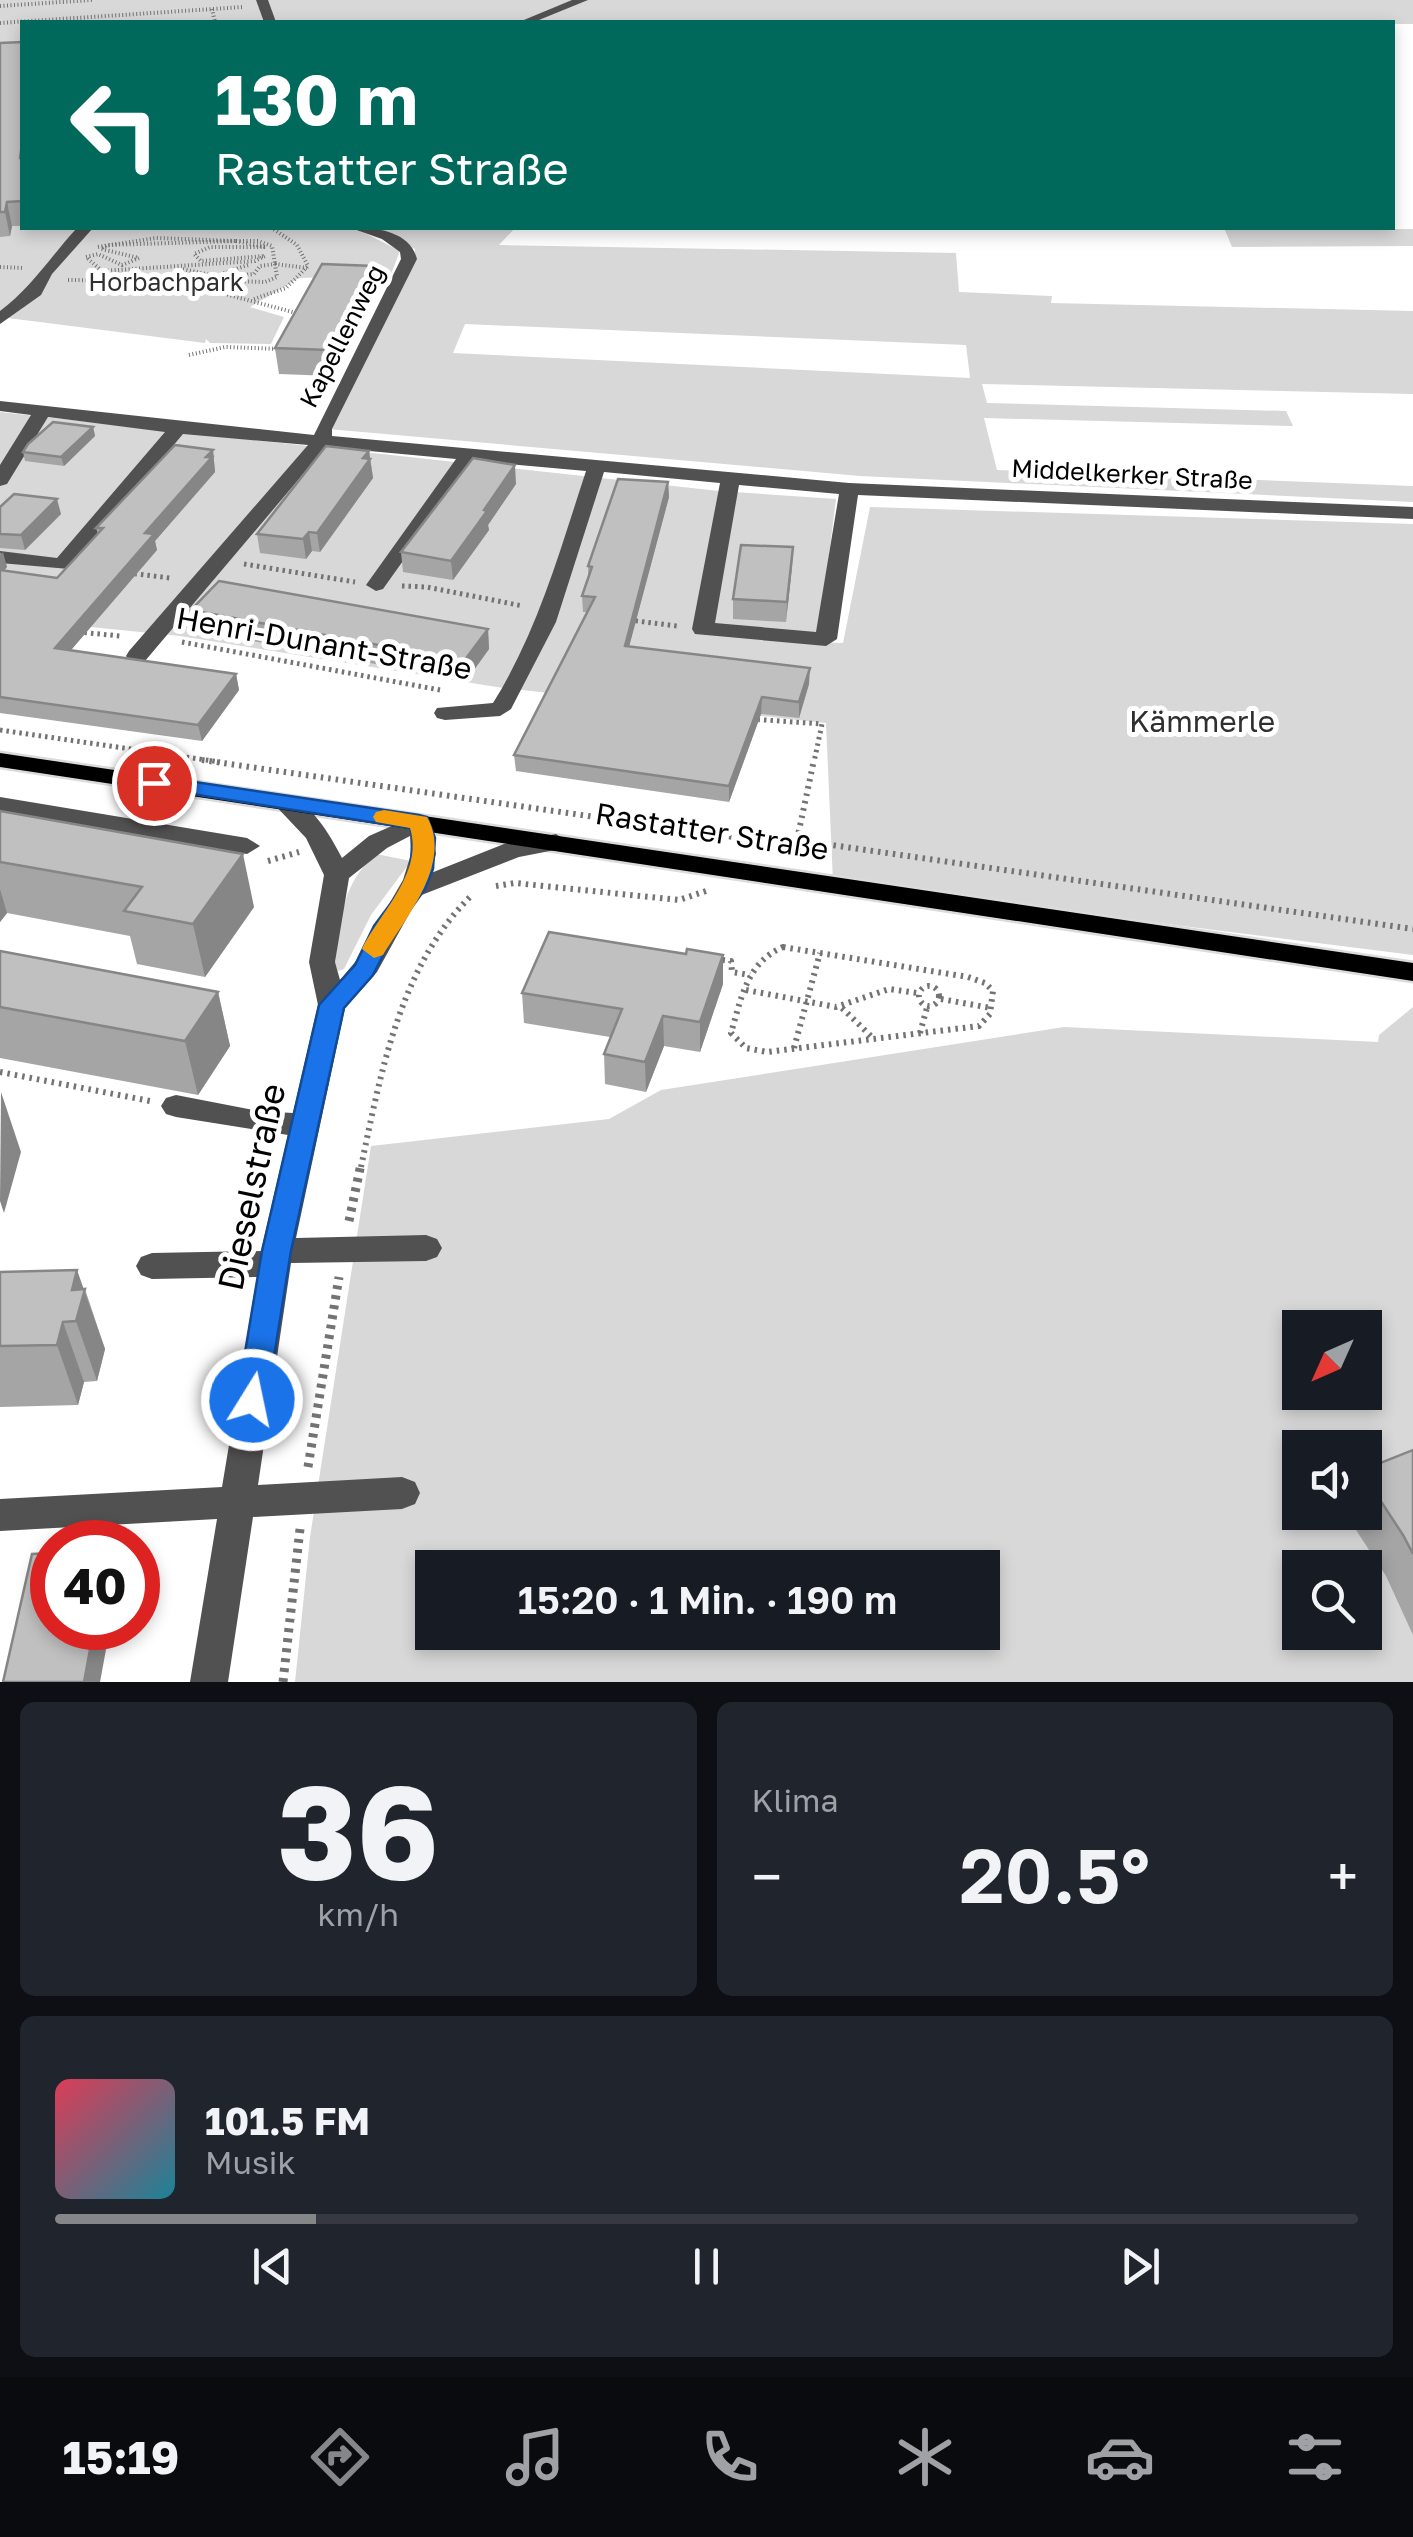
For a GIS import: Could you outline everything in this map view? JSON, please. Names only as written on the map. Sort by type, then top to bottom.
[{"type":"main road","name":"Rastatter Straße","points":[[0,760],[728,866],[1413,972]]},
{"type":"street","points":[[530,20],[582,0]]},
{"type":"street","points":[[0,319],[35,292],[45,272],[83,230]]},
{"type":"street","name":"Kapellenweg","points":[[323,439],[323,429],[409,259],[407,250],[387,236],[365,230]]},
{"type":"street","name":"Middelkerker Straße","points":[[0,406],[178,428],[730,480],[849,489],[1413,513]]},
{"type":"street","points":[[0,480],[42,412]]},
{"type":"street","points":[[0,556],[62,565],[178,428]]},
{"type":"street","points":[[137,656],[323,439]]},
{"type":"street","points":[[376,585],[470,453]]},
{"type":"street","points":[[449,702],[500,709],[511,693],[548,610],[597,466]]},
{"type":"street","points":[[730,480],[703,629],[826,638],[849,489]]},
{"type":"street","points":[[284,802],[317,834],[337,874],[378,842],[419,822]]},
{"type":"street","points":[[0,804],[247,846]]},
{"type":"street","name":"Dieselstraße","points":[[332,1005],[365,970],[386,926],[414,889],[423,855],[424,838],[419,822]]},
{"type":"street","points":[[414,889],[513,850],[556,842]]},
{"type":"street","name":"Dieselstraße","points":[[209,1682],[234,1502],[276,1258],[332,1005],[322,962],[337,874]]},
{"type":"street","points":[[176,1106],[258,1122],[304,1126]]},
{"type":"street","points":[[152,1266],[343,1250],[426,1248]]},
{"type":"street","points":[[0,1515],[402,1493]]},
{"type":"path","points":[[0,6],[92,0]]},
{"type":"path","points":[[45,20],[212,9],[215,20]]},
{"type":"path","points":[[90,17],[100,20]]},
{"type":"path","points":[[276,230],[303,252],[307,270]]},
{"type":"path","points":[[79,262],[97,247],[116,242],[176,240],[225,244],[266,242],[284,234]]},
{"type":"path","points":[[162,265],[238,282],[276,280],[272,246],[266,242]]},
{"type":"path","points":[[196,273],[210,276],[228,272],[262,260],[265,256],[206,261],[194,258],[196,251],[204,248],[266,247],[261,243],[102,247],[138,258],[122,265],[98,254],[86,257],[102,271],[262,260]]},
{"type":"path","points":[[224,264],[234,268],[228,272]]},
{"type":"path","points":[[238,282],[228,279],[275,264],[319,273]]},
{"type":"path","points":[[252,299],[282,290],[307,270]]},
{"type":"path","points":[[42,282],[158,279],[252,299],[268,308],[307,316]]},
{"type":"path","points":[[189,355],[225,347],[286,349]]},
{"type":"path","points":[[219,560],[376,585],[427,586],[548,610]]},
{"type":"path","points":[[122,572],[201,582]]},
{"type":"path","points":[[625,620],[703,629]]},
{"type":"path","name":"Henri-Dunant-Straße","points":[[60,630],[154,636],[449,702]]},
{"type":"path","points":[[746,718],[822,724],[797,840]]},
{"type":"path","points":[[0,730],[747,839],[797,840],[1413,929]]},
{"type":"path","points":[[489,888],[514,883],[679,900],[707,891],[747,839]]},
{"type":"path","points":[[283,1682],[303,1497],[343,1250],[375,1109],[412,978],[446,920],[467,898],[478,893]]},
{"type":"path","points":[[782,947],[933,971],[985,982],[993,991],[987,1022],[794,1049],[750,1051],[737,1044],[732,1033],[750,975],[764,952],[782,947]]},
{"type":"path","points":[[794,1049],[820,953]]},
{"type":"path","points":[[704,957],[731,961],[732,972],[750,975]]},
{"type":"path","points":[[930,987],[933,971]]},
{"type":"path","points":[[746,990],[841,1007],[889,989],[917,993],[930,987],[939,991],[941,999]]},
{"type":"path","points":[[917,993],[917,999],[928,1004],[941,999],[991,1008]]},
{"type":"path","points":[[920,1033],[928,1004]]},
{"type":"path","points":[[841,1007],[874,1039]]},
{"type":"path","points":[[0,1072],[176,1106]]},
{"type":"green space","points":[[0,0],[258,0],[265,20],[20,20],[20,52],[0,53]]},
{"type":"green space","points":[[266,0],[576,0],[525,20],[273,20]]},
{"type":"green space","points":[[586,0],[1413,0],[1413,24],[1395,24],[1395,20],[536,20]]},
{"type":"green space","name":"Horbachpark","points":[[20,153],[20,230],[359,230],[400,251],[386,287],[339,277],[299,278],[250,307],[284,317],[271,344],[210,343],[206,339],[205,343],[0,317],[0,154]]},
{"type":"green space","points":[[1413,229],[1413,246],[1232,247],[1225,230],[1395,230]]},
{"type":"green space","points":[[373,230],[513,230],[499,245],[956,253],[959,292],[1052,296],[1051,303],[1413,311],[1413,394],[982,384],[987,403],[1286,411],[1293,426],[984,418],[997,470],[1413,486],[1413,502],[860,476],[328,429],[415,258],[415,249]],"holes":[[[465,324],[966,345],[970,378],[453,353]]]},
{"type":"green space","name":"Kämmerle","points":[[0,412],[719,491],[836,499],[818,642],[843,643],[870,507],[1413,524],[1413,955],[833,882],[826,723],[503,688],[180,636],[21,620],[0,627]]},
{"type":"green space","points":[[376,854],[411,861],[371,915],[344,969],[338,971],[335,963],[349,891]]},
{"type":"green space","points":[[1413,1007],[1413,1682],[295,1682],[310,1537],[371,1146],[609,1119],[661,1090],[1064,1027],[1378,1042],[1379,1035]]},
{"type":"building","points":[[20,42],[20,201],[7,202],[5,212],[0,212],[0,43]]},
{"type":"building","points":[[322,264],[373,266],[329,350],[275,348]]},
{"type":"building","points":[[53,422],[93,427],[61,457],[23,452],[28,444]]},
{"type":"building","points":[[175,445],[213,450],[206,457],[212,457],[145,533],[154,534],[55,648],[236,674],[198,725],[0,697],[0,570],[57,578],[103,528],[96,528]]},
{"type":"building","points":[[326,446],[369,451],[363,458],[370,459],[317,533],[309,532],[303,539],[257,534]]},
{"type":"building","points":[[473,458],[515,465],[451,561],[401,552]]},
{"type":"building","points":[[618,479],[668,482],[625,646],[810,668],[799,702],[762,697],[729,786],[514,755],[595,597],[582,596],[592,567],[588,566]]},
{"type":"building","points":[[14,494],[57,499],[21,535],[0,534],[0,507]]},
{"type":"building","points":[[741,545],[793,547],[787,602],[733,599]]},
{"type":"building","points":[[219,581],[488,629],[464,661],[191,610]]},
{"type":"building","points":[[0,811],[243,854],[193,924],[124,911],[142,887],[0,862]]},
{"type":"building","points":[[549,932],[686,954],[687,949],[723,955],[700,1022],[663,1016],[645,1062],[604,1054],[622,1009],[522,993]]},
{"type":"building","points":[[0,951],[218,992],[185,1041],[0,1007]]},
{"type":"building","points":[[77,1270],[72,1290],[85,1289],[76,1321],[63,1322],[57,1345],[0,1346],[0,1272]]},
{"type":"building","points":[[1413,1450],[1413,1554],[1382,1503],[1382,1462]]},
{"type":"building","points":[[30,1563],[30,1650],[90,1650],[84,1682],[3,1682]]},
{"type":"slow traffic","points":[[374,949],[414,889],[423,855],[424,838],[419,822],[384,817]]},
{"type":"route","points":[[154,783],[419,822],[424,838],[421,869],[414,889],[386,926],[365,970],[332,1005],[277,1251],[252,1400]]}]
